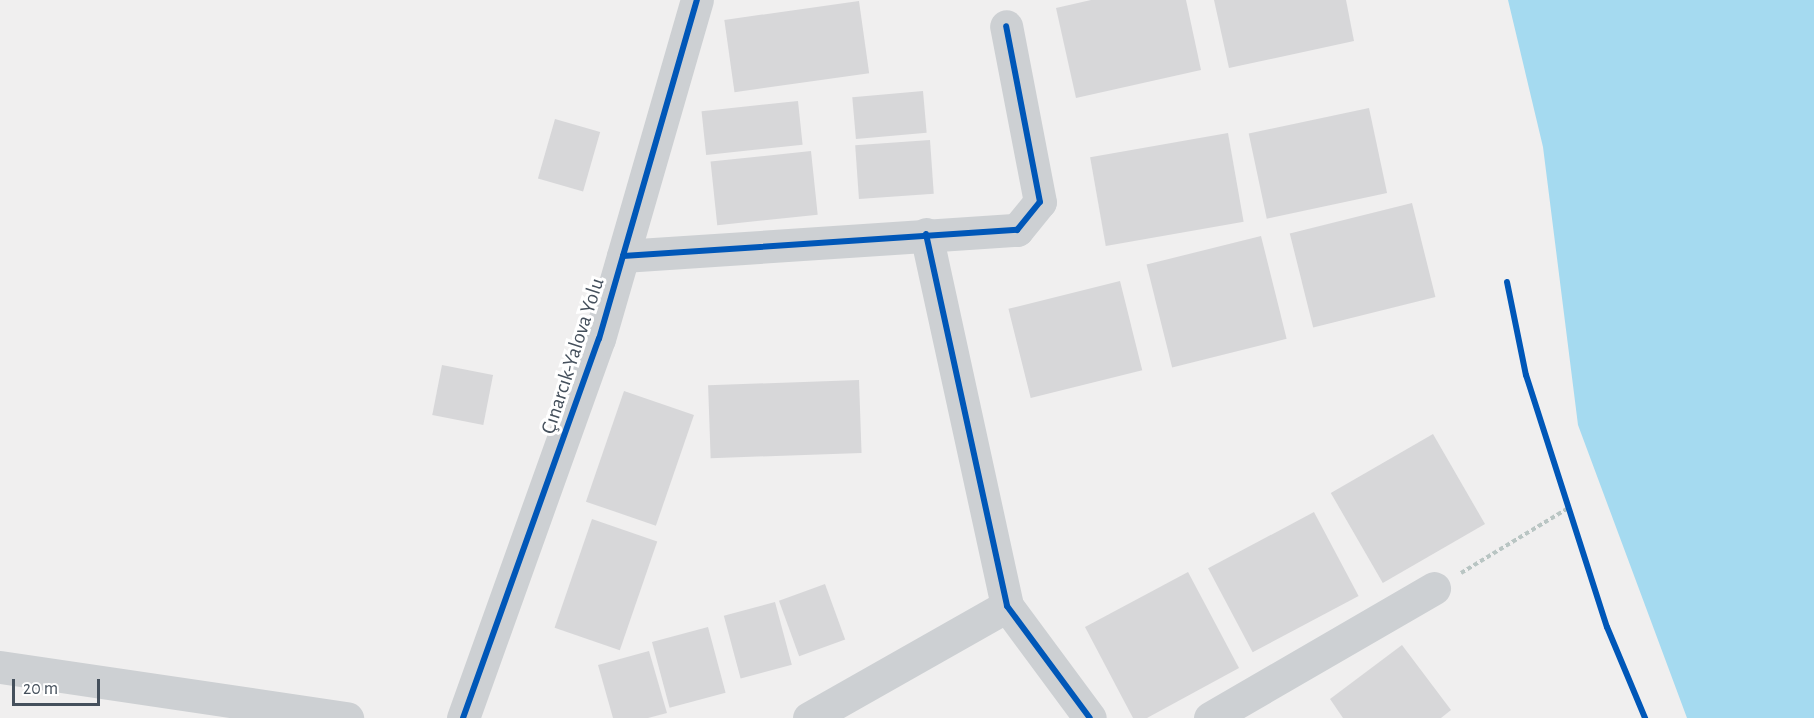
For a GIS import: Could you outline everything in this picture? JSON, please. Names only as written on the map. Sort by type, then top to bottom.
[{"type":"street","name":"Çınarcık-Yalova Yolu","points":[[463,718],[599,339],[698,0]]},
{"type":"street","points":[[623,256],[926,234],[1017,230],[1040,202],[1006,26]]},
{"type":"street","points":[[926,234],[1007,606],[1089,718]]},
{"type":"street","points":[[1210,718],[1434,588]]},
{"type":"street","points":[[809,718],[1007,606]]},
{"type":"street","points":[[0,667],[347,718]]},
{"type":"path","points":[[1566,496],[1573,518]]},
{"type":"path","points":[[1434,588],[1570,507]]},
{"type":"water","points":[[1508,0],[1814,0],[1814,718],[1687,718],[1578,425],[1543,147]]},
{"type":"building","points":[[1091,0],[1186,0],[1201,70],[1076,98],[1056,8]]},
{"type":"building","points":[[1214,0],[1346,0],[1354,41],[1229,68]]},
{"type":"building","points":[[859,1],[869,73],[734,92],[724,20]]},
{"type":"building","points":[[923,91],[927,133],[856,139],[852,97]]},
{"type":"building","points":[[798,101],[803,145],[706,155],[702,111]]},
{"type":"building","points":[[1369,108],[1387,193],[1267,219],[1249,134]]},
{"type":"building","points":[[555,119],[600,132],[583,192],[538,179]]},
{"type":"building","points":[[1228,133],[1244,222],[1106,246],[1090,157]]},
{"type":"building","points":[[930,140],[934,194],[859,199],[855,145]]},
{"type":"building","points":[[811,151],[818,215],[717,225],[711,162]]},
{"type":"building","points":[[1412,203],[1435,297],[1313,328],[1290,233]]},
{"type":"building","points":[[1261,236],[1287,339],[1172,367],[1147,265]]},
{"type":"building","points":[[1120,281],[1142,370],[1031,398],[1008,309]]},
{"type":"building","points":[[442,365],[493,375],[483,425],[432,415]]},
{"type":"building","points":[[859,380],[862,453],[711,458],[708,385]]},
{"type":"building","points":[[624,391],[694,415],[656,526],[586,502]]},
{"type":"building","points":[[1433,434],[1485,524],[1383,583],[1331,493]]},
{"type":"building","points":[[1314,512],[1359,596],[1253,652],[1208,568]]},
{"type":"building","points":[[592,519],[657,541],[620,650],[555,628]]},
{"type":"building","points":[[1188,572],[1239,668],[1147,718],[1133,718],[1085,627]]},
{"type":"building","points":[[825,584],[845,639],[799,656],[779,601]]},
{"type":"building","points":[[775,602],[792,665],[741,679],[724,616]]},
{"type":"building","points":[[708,627],[726,693],[670,708],[652,642]]},
{"type":"building","points":[[1402,645],[1451,710],[1441,718],[1343,718],[1330,699]]},
{"type":"building","points":[[649,651],[667,713],[648,718],[613,718],[598,665]]},
{"type":"cycle path","points":[[463,718],[599,339],[697,0]]},
{"type":"cycle path","points":[[623,256],[1017,230],[1040,202],[1006,26]]},
{"type":"cycle path","points":[[926,234],[1007,606],[1090,718]]},
{"type":"cycle path","points":[[1507,282],[1526,375],[1607,627],[1645,718]]}]
